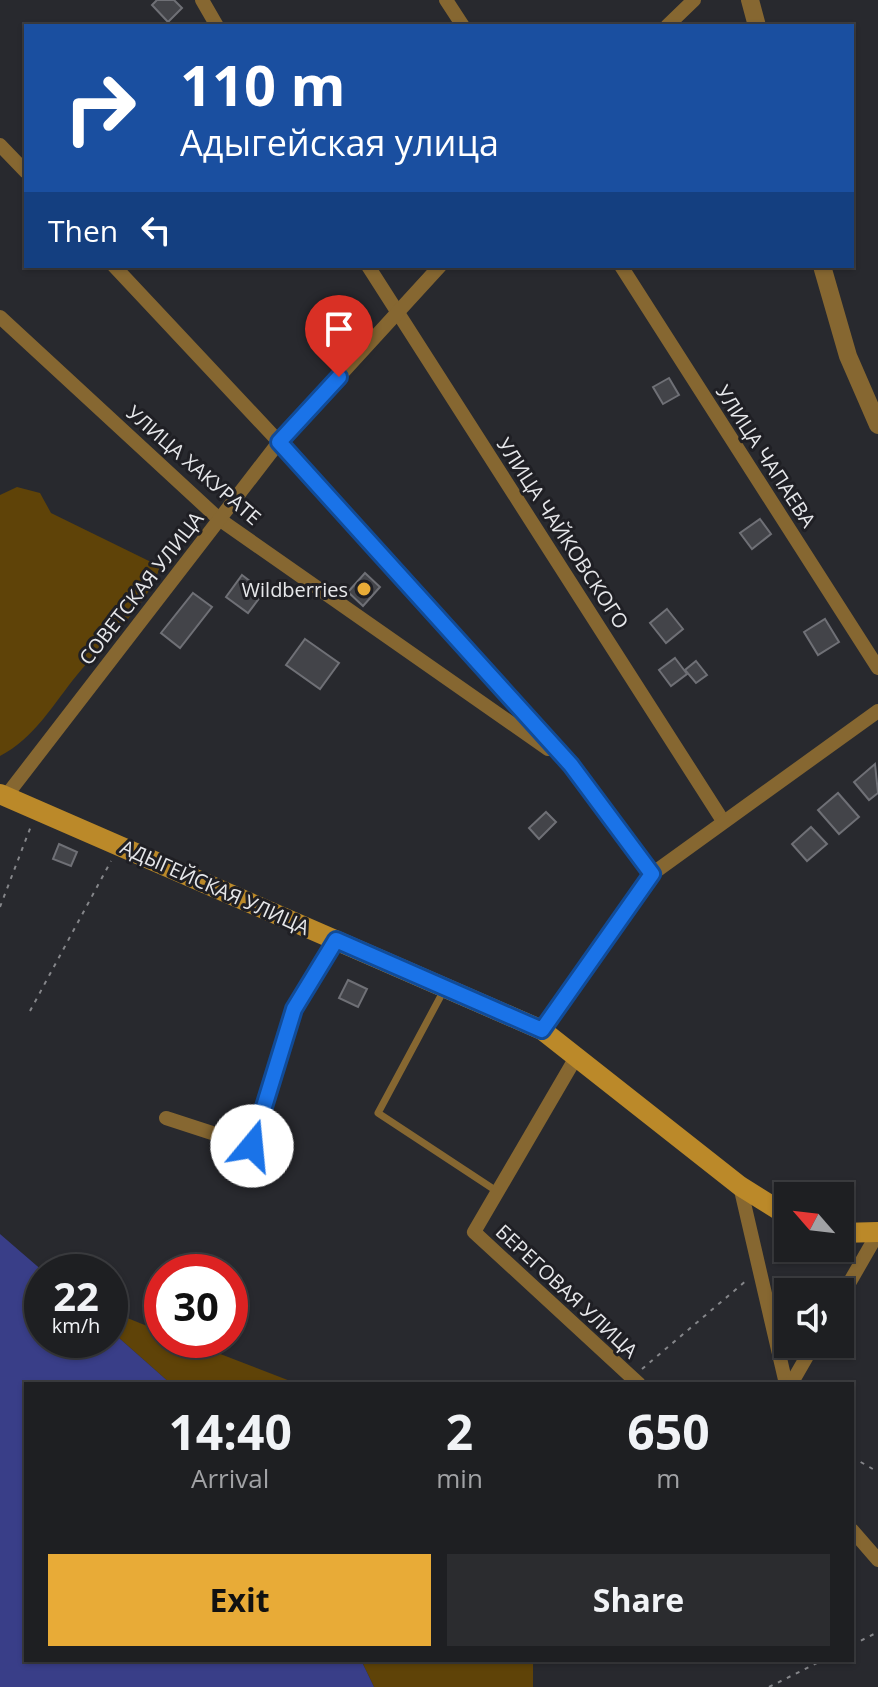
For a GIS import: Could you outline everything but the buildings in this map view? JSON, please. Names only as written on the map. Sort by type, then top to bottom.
[{"type":"main road","name":"АДЫГЕЙСКАЯ УЛИЦА","points":[[3,795],[542,1030],[740,1186],[774,1207]]},
{"type":"main road","points":[[854,1233],[878,1232]]},
{"type":"street","points":[[202,0],[216,24]]},
{"type":"street","points":[[446,0],[462,24]]},
{"type":"street","points":[[669,24],[694,0]]},
{"type":"street","points":[[750,0],[756,24]]},
{"type":"street","points":[[0,145],[24,170]]},
{"type":"street","points":[[116,268],[279,442],[571,765],[652,874]]},
{"type":"street","name":"УЛИЦА ЧАЙКОВСКОГО","points":[[369,268],[723,821]]},
{"type":"street","name":"СОВЕТСКАЯ УЛИЦА","points":[[3,795],[279,442],[438,268]]},
{"type":"street","name":"УЛИЦА ЧАПАЕВА","points":[[622,268],[878,668]]},
{"type":"street","points":[[823,268],[848,356],[878,425]]},
{"type":"street","name":"УЛИЦА ХАКУРАТЕ","points":[[0,317],[219,519],[571,765]]},
{"type":"street","points":[[542,1030],[652,874],[878,711]]},
{"type":"street","points":[[166,1118],[252,1146],[294,1009],[336,940]]},
{"type":"street","name":"БЕРЕГОВАЯ УЛИЦА","points":[[575,1059],[474,1232],[636,1381]]},
{"type":"street","points":[[740,1186],[788,1382]]},
{"type":"street","points":[[852,1278],[878,1232]]},
{"type":"street","points":[[790,1382],[805,1358]]},
{"type":"street","points":[[854,1532],[878,1560]]},
{"type":"lane","points":[[445,988],[378,1113],[498,1192]]},
{"type":"path","points":[[0,907],[37,810]]},
{"type":"path","points":[[30,1011],[119,846]]},
{"type":"path","points":[[636,1381],[760,1270]]},
{"type":"path","points":[[854,1458],[878,1472]]},
{"type":"path","points":[[854,1644],[878,1632]]},
{"type":"path","points":[[769,1687],[819,1662]]},
{"type":"shaded area","points":[[17,487],[40,493],[51,513],[149,561],[159,561],[160,567],[135,611],[33,730],[0,756],[0,495]]},
{"type":"shaded area","points":[[0,1234],[24,1255],[24,1358],[128,1358],[128,1346],[169,1382],[24,1382],[24,1662],[362,1662],[374,1687],[0,1687]]},
{"type":"shaded area","points":[[128,1318],[144,1325],[144,1358],[231,1358],[293,1382],[169,1382],[128,1346]]},
{"type":"shaded area","points":[[362,1662],[533,1662],[533,1687],[374,1687]]},
{"type":"place","name":"Wildberries","points":[[364,589]]},
{"type":"route","points":[[252,1146],[294,1009],[336,940],[542,1030],[652,874],[571,765],[279,442],[339,377]]}]
